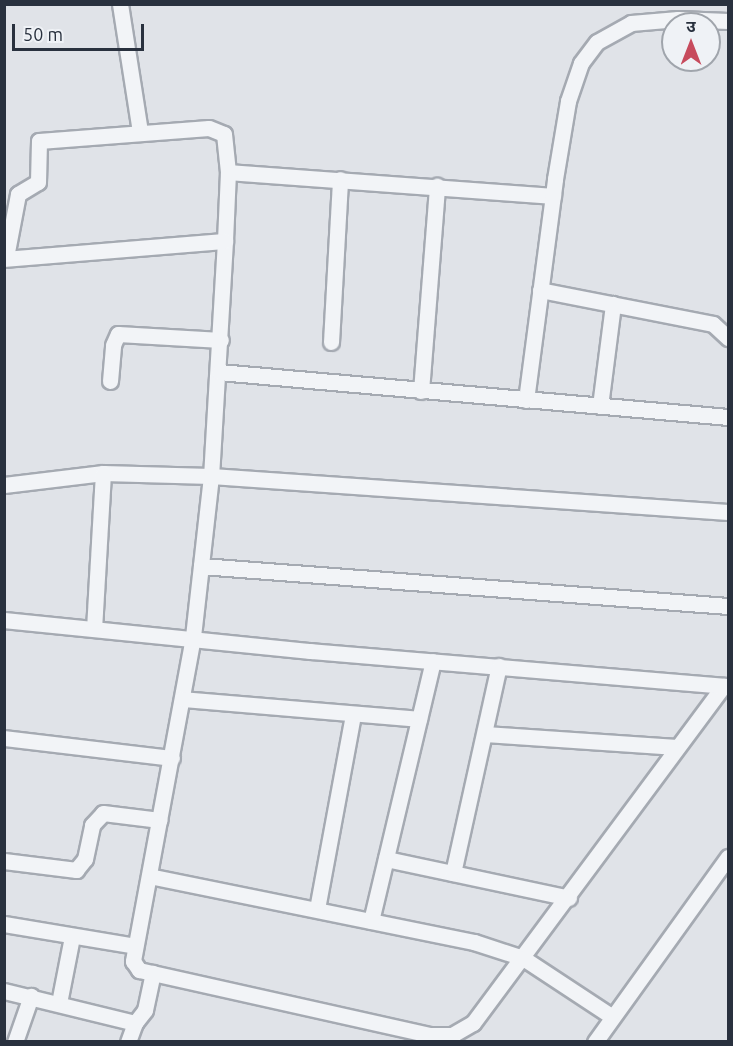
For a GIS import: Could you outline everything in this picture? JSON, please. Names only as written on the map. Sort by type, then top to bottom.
[{"type":"street","points":[[120,4],[140,132]]},
{"type":"street","points":[[526,400],[568,101],[581,63],[597,42],[631,23],[678,19],[729,21]]},
{"type":"street","points":[[225,242],[5,258],[18,194],[38,182],[39,141],[140,132],[218,129],[227,142],[228,172],[221,340],[219,372],[211,476],[193,637],[135,945],[134,967],[153,974],[429,1035],[452,1035],[473,1023],[726,686]]},
{"type":"street","points":[[228,172],[553,196]]},
{"type":"street","points":[[330,342],[340,179]]},
{"type":"street","points":[[421,391],[438,186]]},
{"type":"street","points":[[540,290],[713,324],[729,338]]},
{"type":"street","points":[[600,406],[613,304]]},
{"type":"street","points":[[110,381],[113,345],[118,334],[221,340]]},
{"type":"street","points":[[219,372],[729,417]]},
{"type":"street","points":[[94,629],[103,473]]},
{"type":"street","points":[[4,485],[103,473],[211,476],[729,512]]},
{"type":"street","points":[[201,566],[729,606]]},
{"type":"street","points":[[4,620],[726,686]]},
{"type":"street","points":[[371,921],[433,661]]},
{"type":"street","points":[[453,873],[500,666]]},
{"type":"street","points":[[182,699],[419,719]]},
{"type":"street","points":[[318,909],[353,714]]},
{"type":"street","points":[[485,734],[678,747]]},
{"type":"street","points":[[4,738],[172,758]]},
{"type":"street","points":[[4,861],[76,870],[85,859],[92,825],[103,813],[160,820]]},
{"type":"street","points":[[595,1041],[729,857]]},
{"type":"street","points":[[386,859],[569,898]]},
{"type":"street","points":[[148,876],[474,942],[523,958],[611,1016]]},
{"type":"street","points":[[4,924],[72,937],[135,945]]},
{"type":"street","points":[[59,1003],[72,937]]},
{"type":"street","points":[[129,1041],[135,1023],[145,1010],[153,974]]},
{"type":"street","points":[[4,991],[135,1023]]},
{"type":"street","points":[[15,1041],[31,996]]}]
